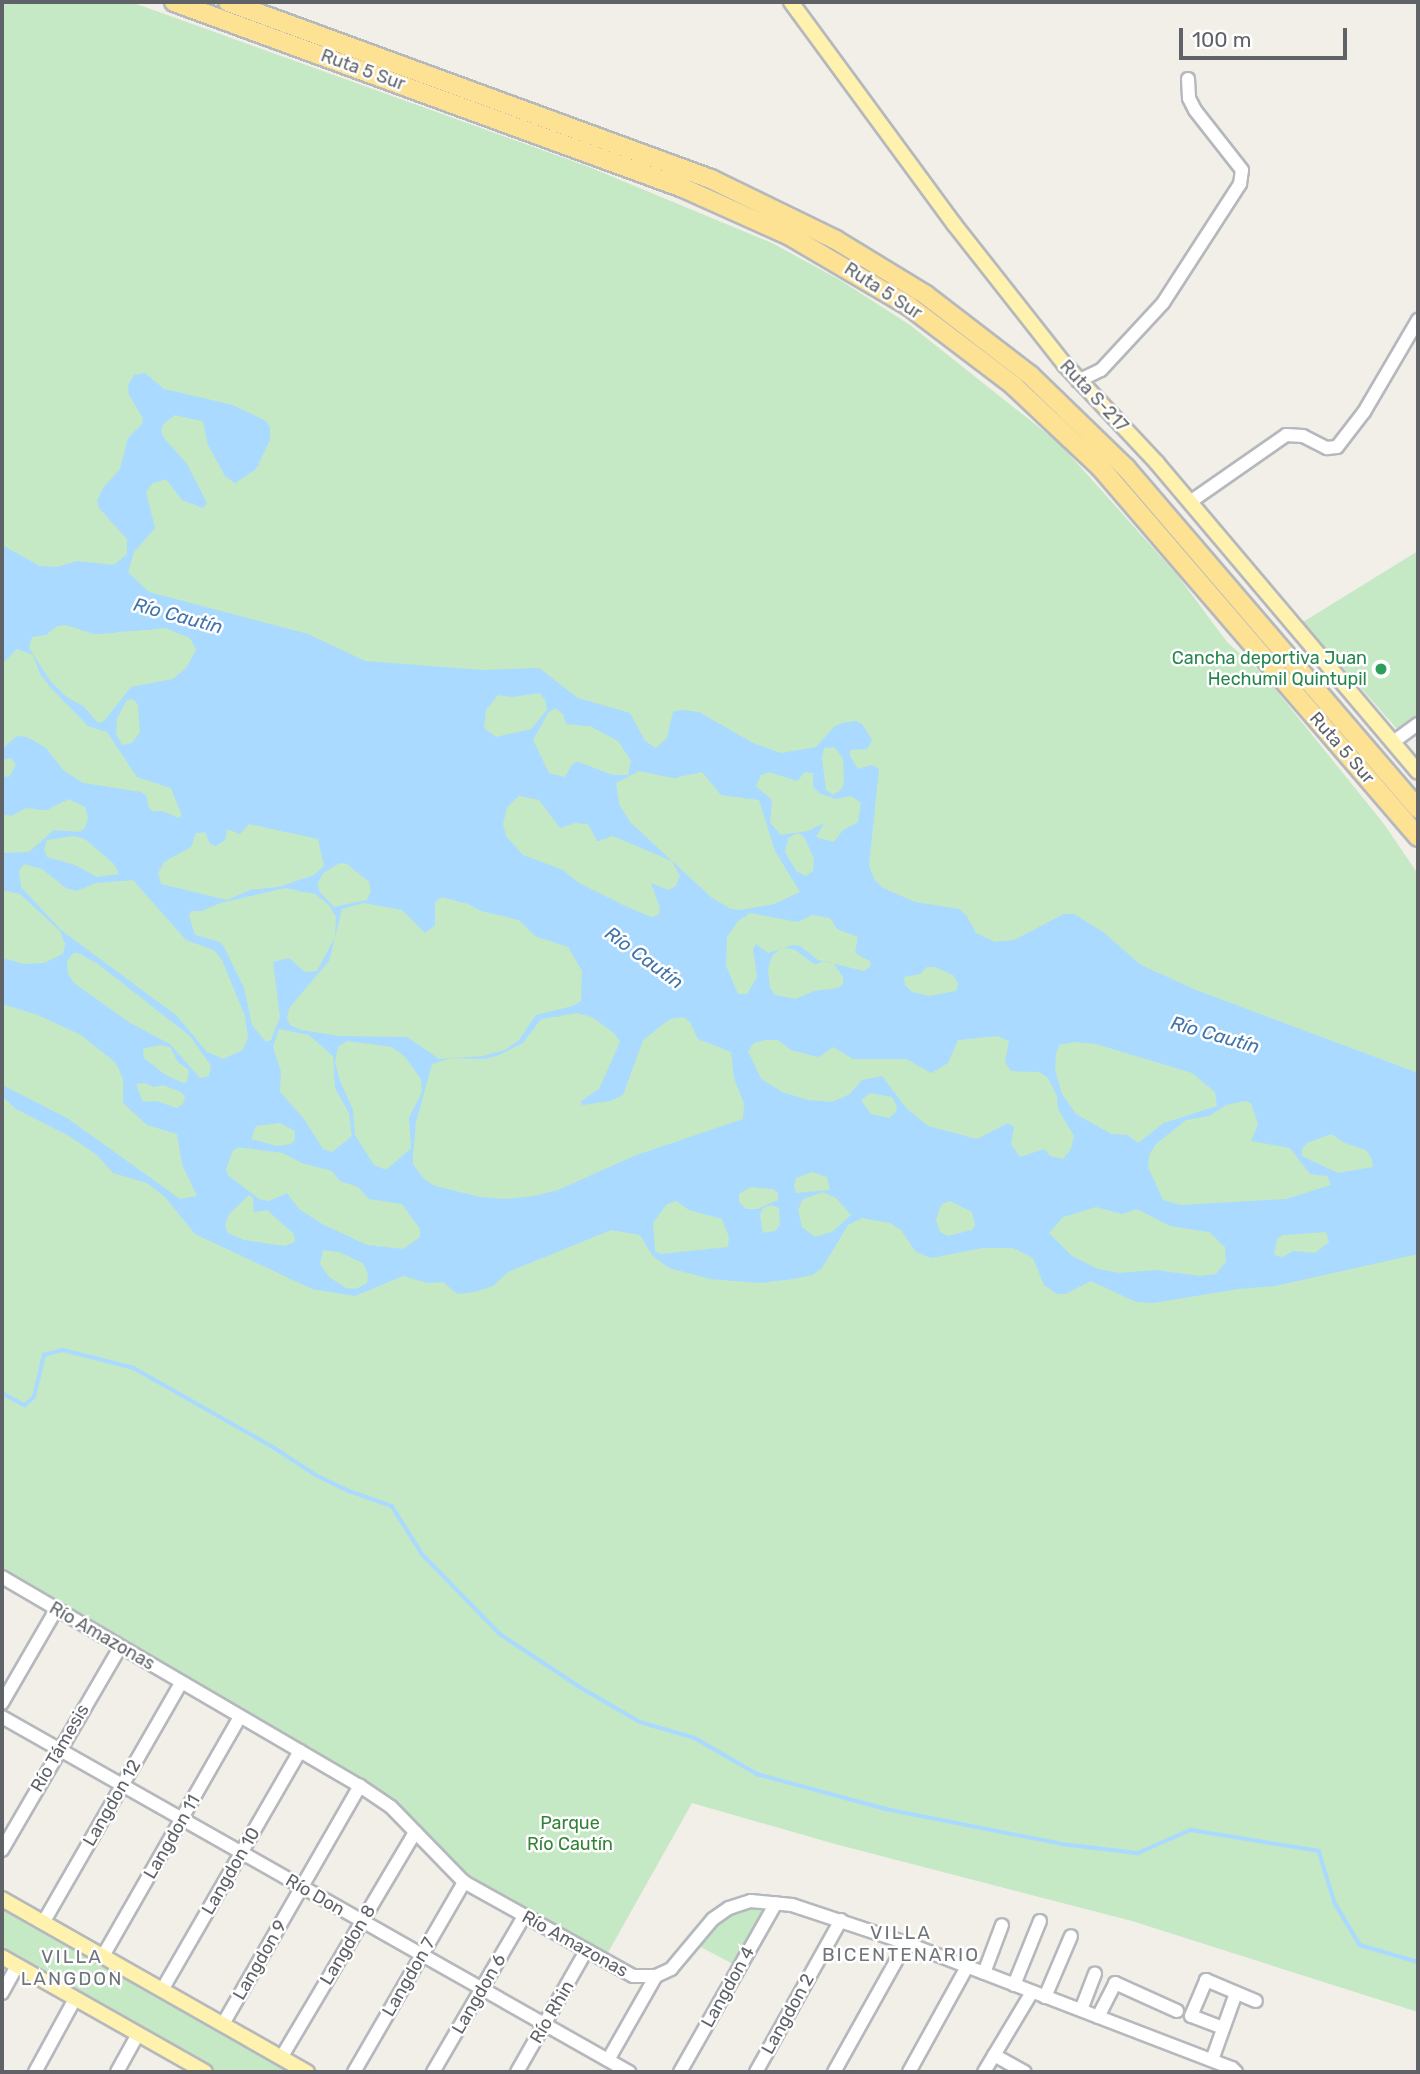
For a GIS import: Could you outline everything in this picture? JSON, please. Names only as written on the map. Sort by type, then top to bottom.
[{"type":"highway","name":"Ruta 5 Sur","points":[[174,2],[694,192],[810,246],[909,306],[1013,385],[1100,467],[1418,836]]},
{"type":"highway","name":"Ruta 5 Sur","points":[[228,2],[711,179],[836,240],[926,295],[1030,375],[1110,451],[1196,547],[1418,809]]},
{"type":"main road","name":"Ruta S-217","points":[[791,2],[954,224],[1078,381],[1190,502],[1418,772]]},
{"type":"main road","points":[[2,1899],[307,2072]]},
{"type":"main road","points":[[2,1957],[198,2070]]},
{"type":"street","points":[[1078,381],[1101,370],[1163,303],[1240,184],[1242,170],[1195,110],[1189,98],[1188,79]]},
{"type":"street","points":[[1190,502],[1286,435],[1303,436],[1327,448],[1337,447],[1364,412],[1418,320]]},
{"type":"street","points":[[1393,742],[1418,724]]},
{"type":"street","name":"Río Amazonas","points":[[2,1577],[360,1786],[391,1807],[464,1882],[633,1976],[656,1976]]},
{"type":"street","points":[[2,1703],[56,1610]]},
{"type":"street","name":"Río Támesis","points":[[2,1850],[120,1647]]},
{"type":"street","name":"Langdon 12","points":[[43,1923],[181,1682]]},
{"type":"street","name":"Río Don","points":[[2,1717],[629,2072]]},
{"type":"street","name":"Langdon 11","points":[[103,1956],[240,1717]]},
{"type":"street","name":"Langdon 10","points":[[162,1990],[300,1751]]},
{"type":"street","name":"Langdon 9","points":[[223,2024],[360,1786]]},
{"type":"street","name":"Langdon 8","points":[[281,2058],[415,1832]]},
{"type":"street","name":"Langdon 7","points":[[354,2072],[464,1882]]},
{"type":"street","points":[[608,2060],[656,1976],[671,1969],[713,1919],[729,1908],[751,1901],[776,1903],[841,1920],[906,1942],[1212,2060],[1230,2071]]},
{"type":"street","name":"Langdon 4","points":[[680,2072],[776,1903]]},
{"type":"street","name":"Langdon 6","points":[[433,2072],[524,1916]]},
{"type":"street","name":"Langdon 2","points":[[756,2072],[841,1920]]},
{"type":"street","points":[[1014,1985],[1040,1921]]},
{"type":"street","points":[[984,1973],[1002,1925]]},
{"type":"street","points":[[1045,1997],[1071,1937]]},
{"type":"street","points":[[834,2072],[906,1942]]},
{"type":"street","name":"Río Rhin","points":[[517,2072],[586,1951]]},
{"type":"street","points":[[2,1993],[17,1966]]},
{"type":"street","points":[[909,2072],[967,1967]]},
{"type":"street","points":[[1081,2010],[1095,1974]]},
{"type":"street","points":[[1223,2028],[1191,2016],[1206,1980],[1256,2001]]},
{"type":"street","points":[[1098,2017],[1115,1983],[1177,2011]]},
{"type":"street","points":[[984,2072],[1032,1992]]},
{"type":"street","points":[[1212,2060],[1236,1993]]},
{"type":"street","points":[[35,2072],[75,1999]]},
{"type":"street","points":[[117,2072],[138,2034]]},
{"type":"street","points":[[994,2055],[1025,2072]]},
{"type":"green space","name":"Parque Río Cautín","points":[[2,2],[131,2],[589,167],[772,243],[840,280],[910,325],[1060,444],[1178,576],[1227,642],[1263,674],[1384,824],[1418,874],[1418,2012],[1132,1921],[835,1844],[692,1803],[605,1958],[469,1878],[397,1802],[2,1572]]},
{"type":"green space","name":"Cancha deportiva Juan Hechumil Quintupil","points":[[1418,551],[1418,715],[1397,729],[1303,622]]},
{"type":"green space","points":[[2,1902],[301,2072],[211,2072],[2,1953]]},
{"type":"green space","points":[[766,1906],[733,1964],[695,1944],[728,1914]]},
{"type":"water","name":"Río Cautín","points":[[145,373],[164,389],[233,405],[266,421],[270,427],[270,440],[256,469],[235,483],[225,476],[208,445],[203,421],[175,415],[164,423],[161,431],[164,438],[187,464],[207,503],[203,508],[182,500],[166,479],[153,483],[146,492],[155,528],[134,552],[128,572],[149,592],[308,634],[365,661],[481,670],[539,668],[578,698],[630,713],[645,741],[656,748],[667,738],[673,712],[681,710],[699,712],[753,743],[781,753],[816,747],[834,727],[842,723],[856,721],[862,724],[872,740],[867,749],[850,750],[850,756],[858,769],[872,765],[879,769],[869,865],[874,879],[883,888],[915,902],[959,909],[966,915],[976,933],[995,942],[1014,940],[1064,914],[1074,914],[1103,932],[1141,965],[1196,990],[1418,1073],[1418,1254],[1275,1286],[1238,1289],[1153,1303],[1136,1302],[1091,1281],[1065,1294],[1057,1294],[1044,1285],[1033,1258],[1013,1248],[982,1248],[931,1258],[916,1252],[901,1230],[890,1223],[862,1218],[848,1225],[822,1268],[812,1275],[793,1279],[759,1283],[710,1279],[669,1268],[652,1255],[640,1235],[611,1230],[508,1272],[493,1286],[474,1292],[457,1294],[443,1282],[428,1283],[403,1276],[355,1296],[312,1289],[195,1234],[165,1197],[147,1183],[113,1173],[97,1155],[69,1136],[16,1109],[2,1096],[2,1085],[67,1118],[180,1199],[197,1196],[182,1164],[177,1134],[147,1125],[123,1103],[123,1079],[116,1063],[81,1035],[38,1015],[2,1004],[2,958],[24,964],[44,963],[63,954],[65,944],[60,931],[20,894],[2,890],[2,853],[29,852],[54,830],[80,832],[85,828],[88,817],[85,807],[69,799],[47,810],[26,808],[11,816],[2,814],[2,776],[9,777],[16,765],[11,758],[2,760],[2,749],[17,736],[27,737],[46,748],[63,770],[83,783],[141,792],[147,797],[152,811],[163,811],[178,818],[182,816],[171,788],[137,777],[107,732],[88,726],[51,688],[40,674],[33,655],[17,649],[2,664],[2,545],[40,566],[57,567],[77,561],[114,565],[127,554],[127,539],[99,508],[97,501],[103,488],[120,469],[128,438],[142,424],[143,418],[129,395],[128,385],[134,375]],"holes":[[[66,625],[94,634],[166,628],[190,638],[196,650],[186,668],[173,679],[131,687],[104,721],[98,723],[83,706],[68,698],[51,682],[29,648],[32,637],[46,635],[57,626]],[[539,693],[545,699],[547,710],[531,729],[496,737],[484,728],[486,710],[498,695],[512,697]],[[133,699],[138,705],[140,732],[132,743],[122,745],[116,734],[117,718],[127,700]],[[555,708],[563,714],[566,724],[590,726],[618,741],[631,761],[628,775],[613,775],[578,762],[573,763],[565,777],[549,773],[533,740],[548,713]],[[834,747],[843,758],[844,783],[841,790],[833,795],[826,790],[822,758],[824,748]],[[639,771],[673,778],[702,772],[721,795],[759,800],[775,851],[800,892],[774,904],[741,910],[731,909],[712,898],[630,822],[619,804],[616,783]],[[769,772],[797,781],[805,772],[813,773],[813,787],[821,794],[836,799],[851,796],[861,803],[858,822],[843,830],[834,842],[816,837],[824,823],[808,831],[781,835],[770,823],[772,800],[756,786],[761,775]],[[519,796],[539,800],[560,828],[575,823],[588,824],[597,841],[613,836],[672,861],[680,876],[676,886],[668,890],[651,883],[660,908],[659,915],[651,917],[579,883],[563,870],[523,855],[506,836],[503,824],[507,807]],[[249,824],[318,839],[324,866],[314,875],[278,887],[250,890],[227,900],[161,884],[158,873],[164,862],[191,847],[196,833],[205,832],[210,844],[216,846],[225,840],[227,829],[240,834]],[[798,833],[804,837],[814,858],[813,871],[806,876],[796,871],[785,852],[788,838]],[[74,836],[85,839],[114,864],[119,874],[97,877],[75,865],[47,857],[44,849],[47,840]],[[340,863],[347,864],[369,882],[371,891],[367,900],[334,907],[319,891],[318,883],[323,873]],[[24,864],[42,869],[66,888],[76,891],[96,883],[133,880],[186,940],[214,950],[222,960],[245,1016],[248,1038],[243,1050],[223,1059],[207,1052],[177,1016],[61,930],[21,887],[19,871]],[[285,888],[315,894],[329,905],[336,917],[335,937],[317,971],[305,972],[289,958],[273,962],[280,1017],[271,1040],[266,1042],[252,1025],[244,988],[225,949],[220,942],[195,935],[189,916],[191,911],[202,911],[220,903]],[[442,897],[468,904],[481,911],[519,920],[535,936],[568,947],[582,971],[581,1001],[573,1006],[536,1015],[519,1040],[505,1050],[483,1056],[453,1058],[485,1059],[499,1055],[523,1043],[541,1019],[577,1013],[592,1017],[615,1034],[620,1042],[599,1089],[581,1101],[582,1105],[610,1101],[623,1095],[643,1040],[670,1019],[683,1017],[690,1022],[698,1039],[731,1052],[734,1078],[744,1104],[743,1119],[634,1156],[558,1190],[534,1196],[505,1199],[480,1197],[435,1186],[424,1179],[413,1164],[416,1122],[432,1064],[450,1058],[439,1059],[407,1037],[339,1036],[301,1030],[290,1025],[287,1018],[289,1008],[329,961],[342,909],[364,903],[402,910],[425,933],[435,925],[435,902]],[[750,913],[798,922],[812,915],[830,918],[837,929],[858,937],[855,953],[870,961],[871,966],[864,971],[834,964],[843,977],[843,984],[838,988],[814,991],[796,999],[775,995],[770,988],[768,969],[772,956],[780,949],[768,953],[756,944],[753,949],[757,977],[747,994],[738,994],[726,966],[727,937],[738,921]],[[73,953],[78,953],[98,964],[190,1036],[211,1066],[209,1076],[200,1078],[170,1044],[130,1023],[74,983],[68,974],[67,961]],[[927,967],[935,967],[953,975],[958,984],[956,991],[930,996],[912,992],[905,985],[904,977],[920,974]],[[279,1029],[309,1035],[333,1056],[335,1088],[349,1113],[352,1136],[332,1152],[323,1149],[304,1119],[280,1092],[281,1072],[273,1047]],[[997,1036],[1009,1041],[1005,1062],[1011,1071],[1039,1072],[1048,1078],[1057,1096],[1058,1109],[1074,1136],[1071,1149],[1063,1159],[1050,1156],[1044,1149],[1020,1157],[1011,1144],[1014,1127],[1008,1123],[977,1139],[928,1126],[907,1109],[882,1076],[862,1080],[850,1094],[832,1102],[808,1100],[782,1092],[761,1079],[748,1051],[754,1043],[778,1040],[791,1050],[819,1057],[833,1047],[853,1059],[906,1059],[931,1073],[948,1063],[958,1040]],[[347,1041],[392,1047],[405,1057],[421,1079],[422,1092],[409,1118],[411,1148],[386,1170],[374,1165],[355,1135],[353,1110],[335,1062],[338,1047]],[[1060,1044],[1096,1044],[1192,1073],[1215,1092],[1217,1106],[1164,1123],[1138,1143],[1128,1135],[1111,1134],[1076,1114],[1062,1094],[1055,1070],[1056,1053]],[[161,1045],[170,1047],[178,1062],[189,1070],[187,1082],[183,1083],[164,1074],[144,1058],[143,1048]],[[145,1083],[154,1087],[163,1085],[185,1096],[183,1104],[177,1108],[156,1101],[143,1102],[136,1084]],[[870,1093],[892,1097],[897,1106],[896,1112],[889,1118],[871,1114],[861,1100]],[[1245,1101],[1251,1103],[1258,1124],[1251,1141],[1290,1148],[1310,1174],[1327,1176],[1331,1185],[1286,1199],[1181,1205],[1163,1200],[1148,1167],[1149,1155],[1156,1144],[1186,1120],[1209,1116],[1226,1105]],[[280,1123],[295,1131],[295,1140],[291,1144],[277,1146],[251,1139],[256,1126]],[[1331,1134],[1345,1143],[1366,1150],[1372,1159],[1373,1167],[1338,1173],[1302,1156],[1302,1149],[1307,1143]],[[238,1147],[283,1153],[302,1163],[332,1171],[340,1181],[358,1187],[369,1199],[402,1204],[420,1229],[420,1237],[403,1249],[367,1245],[322,1224],[299,1209],[287,1193],[269,1201],[259,1199],[228,1175],[226,1169],[232,1152]],[[812,1172],[827,1177],[830,1190],[796,1193],[796,1178]],[[750,1187],[773,1189],[778,1193],[778,1200],[757,1209],[746,1209],[739,1202],[739,1194]],[[823,1192],[836,1198],[851,1215],[832,1232],[815,1237],[802,1227],[798,1210],[803,1199]],[[249,1195],[253,1198],[254,1212],[267,1210],[294,1234],[295,1242],[284,1246],[244,1240],[228,1233],[225,1225],[229,1214]],[[676,1201],[689,1210],[722,1219],[729,1237],[728,1247],[661,1254],[655,1251],[653,1223],[666,1205]],[[950,1201],[972,1212],[975,1225],[972,1230],[948,1236],[940,1232],[936,1221],[942,1204]],[[772,1205],[779,1208],[780,1225],[775,1231],[763,1233],[760,1215],[763,1208]],[[1096,1207],[1122,1214],[1137,1209],[1170,1226],[1209,1232],[1225,1247],[1226,1262],[1216,1274],[1200,1276],[1155,1270],[1120,1273],[1098,1269],[1072,1256],[1049,1233],[1063,1217]],[[1326,1232],[1329,1242],[1315,1253],[1293,1251],[1282,1257],[1274,1255],[1277,1239],[1283,1235]],[[323,1250],[339,1252],[363,1263],[368,1274],[367,1283],[356,1289],[346,1288],[329,1277],[320,1264]]]},
{"type":"water","points":[[800,946],[818,960],[824,961],[814,964],[794,949],[783,948]]},
{"type":"waterway","points":[[2,1393],[25,1405],[34,1397],[44,1355],[63,1350],[134,1368],[273,1447],[316,1475],[349,1491],[392,1506],[423,1555],[500,1634],[580,1687],[640,1722],[695,1738],[757,1774],[886,1809],[1062,1844],[1138,1853],[1191,1830],[1319,1851],[1335,1903],[1360,1945],[1418,1962]]},
{"type":"place","name":"Cancha deportiva Juan Hechumil Quintupil","points":[[1381,669]]},
{"type":"district","name":"VILLA BICENTENARIO","points":[[901,1944]]},
{"type":"district","name":"VILLA LANGDON","points":[[72,1968]]}]
